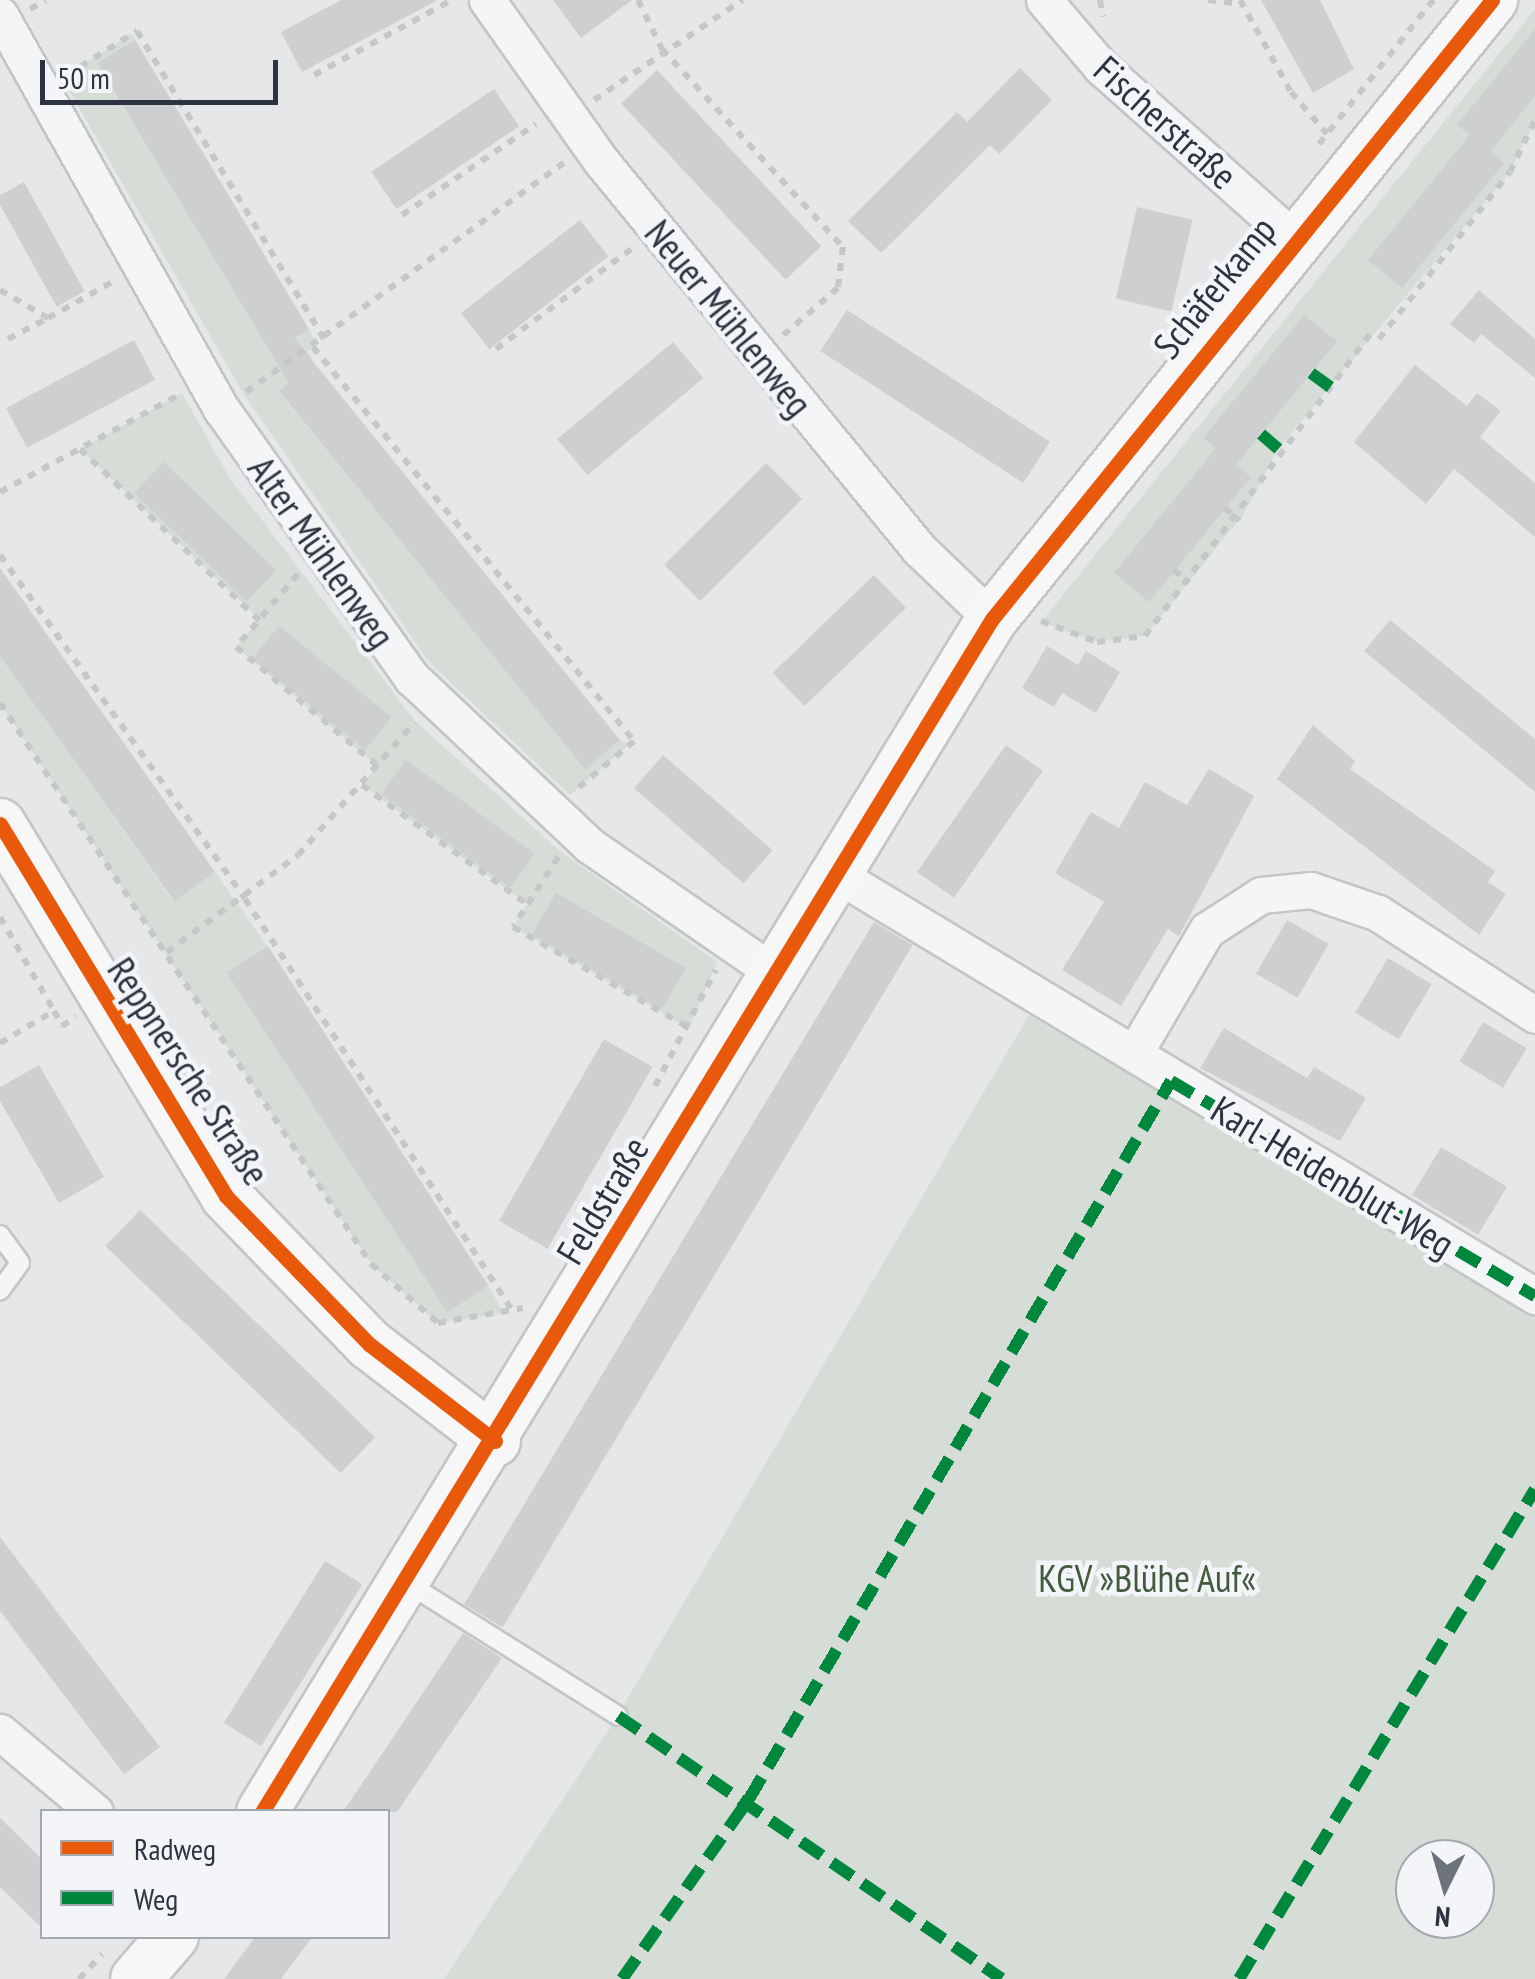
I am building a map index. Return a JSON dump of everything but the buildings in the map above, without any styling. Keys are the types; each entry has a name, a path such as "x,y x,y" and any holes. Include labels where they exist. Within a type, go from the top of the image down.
{"street":[{"name":"Neuer Mühlenweg","path":"487,0 601,161 919,550 992,619"},
{"name":"Fischerstraße","path":"1044,0 1101,67 1294,239"},
{"name":"Schäferkamp","path":"992,619 1294,239 1492,0"},
{"name":"Alter Mühlenweg","path":"0,16 222,410 412,678 588,845 776,974"},
{"name":"Feldstraße","path":"264,1809 495,1441 992,619"},
{"name":"Reppnersche Straße","path":"0,824 102,1001 238,1208 370,1344 495,1441"},
{"name":"Karl-Heidenblut-Weg","path":"836,874 1535,1296"},
{"path":"1134,1052 1207,930 1260,895 1311,890 1378,913 1535,1016"},
{"path":"0,1732 91,1809"},
{"path":"136,1979 170,1939"}],"lane":[{"path":"0,1235 20,1263 0,1291"},
{"path":"406,1582 618,1716"}],"path":[{"path":"314,75 452,0"},
{"path":"638,0 662,49 843,248 838,288 779,339"},
{"path":"579,88 590,103 662,49 742,0"},
{"path":"1208,0 1241,2 1291,92 1327,134"},
{"path":"1306,161 1433,0"},
{"path":"62,78 137,30 324,339"},
{"path":"402,215 541,120"},
{"path":"1379,339 1510,172 1535,120"},
{"path":"243,394 570,159"},
{"path":"496,349 636,245"},
{"path":"8,340 118,279"},
{"path":"0,290 48,318"},
{"path":"1041,622 1097,642 1145,636 1240,520 1278,449 1372,332"},
{"path":"313,346 634,740 570,795"},
{"path":"0,492 182,394"},
{"path":"80,449 259,620"},
{"path":"1225,508 1240,520"},
{"path":"0,556 245,899 512,1310"},
{"path":"1174,570 1188,582"},
{"path":"298,574 236,647 378,766"},
{"path":"0,702 371,1264 438,1323 512,1310 534,1291"},
{"path":"167,952 245,899 362,786 416,721"},
{"path":"362,786 528,904"},
{"path":"562,852 513,927 689,1028"},
{"path":"0,917 62,1026 102,1001"},
{"path":"650,1094 716,980"},
{"path":"0,1043 54,1011"}],"green space":[{"path":"1535,9 1535,120 1510,172 1278,449 1243,515 1145,636 1097,642 1041,622"},
{"path":"131,34 135,40 97,64 270,351 309,329 317,344 308,351 314,363 279,392 585,768 620,740 629,745 570,795 429,662 243,393 62,78"},
{"path":"182,393 229,477 415,721 561,852 717,962 689,1028 513,927 527,904 362,785 377,766 236,647 259,619 80,449"},
{"path":"0,656 173,901 215,872 267,946 228,973 448,1312 488,1286 504,1313 438,1323 371,1264 0,703"},
{"name":"KGV »Blühe Auf«","path":"1029,1015 1535,1316 1535,1979 444,1979 612,1725"}],"marked path":[{"path":"1311,373 1330,387"},
{"path":"1261,434 1278,449"},
{"path":"622,1979 749,1799 1171,1081 1535,1296"},
{"path":"1239,1979 1535,1489"},
{"path":"618,1716 1002,1979"}],"cycle path":[{"path":"264,1809 992,619 1492,0"},
{"path":"0,824 226,1196 369,1344 495,1441"}]}
